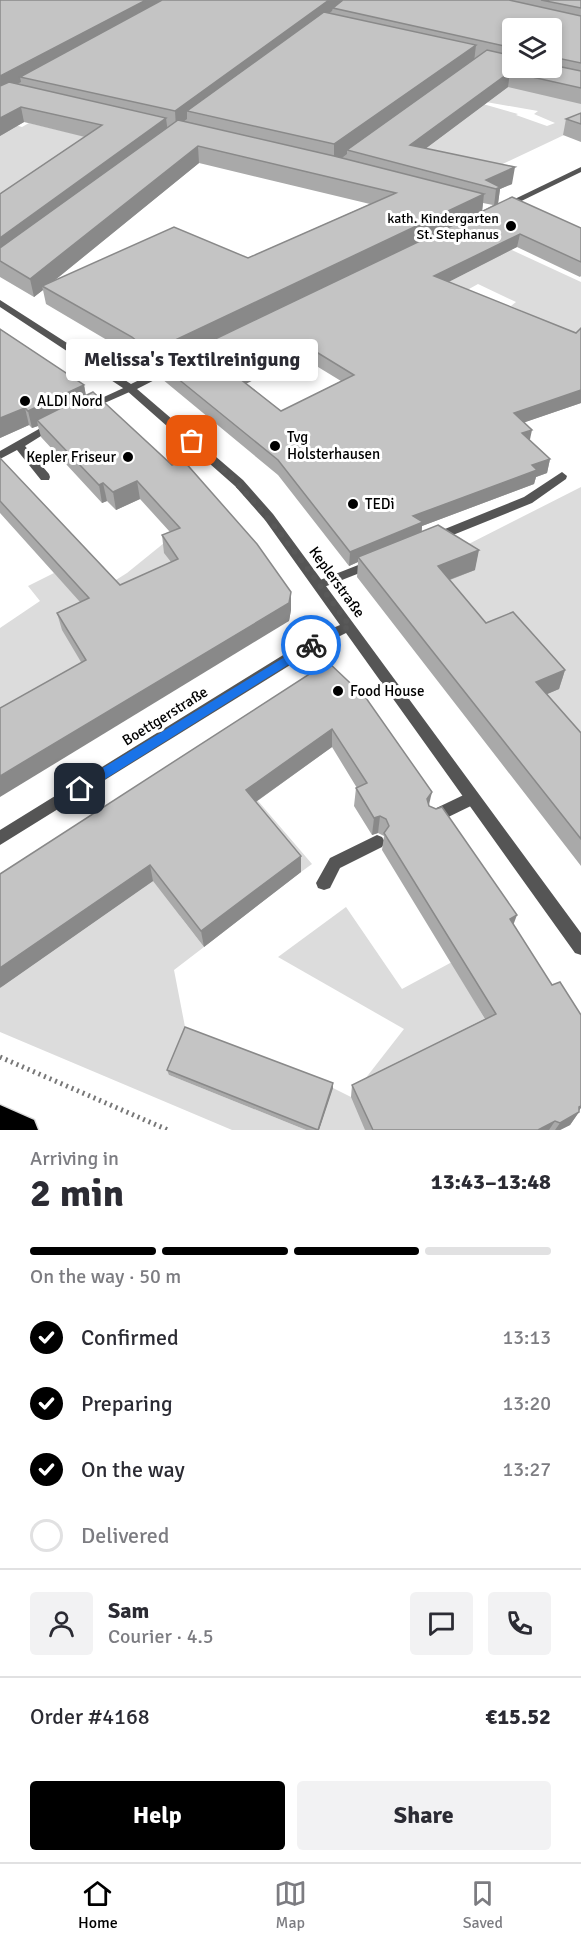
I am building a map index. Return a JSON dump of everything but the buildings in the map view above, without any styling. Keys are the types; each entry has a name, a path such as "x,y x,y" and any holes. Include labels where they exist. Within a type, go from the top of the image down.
{"highway":[{"path":"0,1119 24,1130"}],"street":[{"path":"495,210 581,169"},
{"name":"Keplerstraße","path":"0,303 130,388 239,483 269,517 350,626 581,947"},
{"path":"2,460 18,444 68,417 181,364"},
{"path":"18,444 45,477"},
{"path":"418,545 528,500 562,476"},
{"path":"319,585 387,558"},
{"name":"Boettgerstraße","path":"0,838 319,640 350,626"},
{"path":"433,817 472,798"},
{"path":"324,883 335,863 377,842"}],"path":[{"path":"0,1057 168,1130"}],"shaded area":[{"path":"506,84 581,102 581,127 477,176 400,161 483,104 518,114 516,115 547,126 555,123 534,114 538,111 486,102"},
{"path":"29,123 92,138 0,215 0,136 15,125 22,127"},
{"path":"488,239 581,282 581,337 511,306 516,302 478,284 451,299 425,294 499,256"},
{"path":"581,487 581,761 541,697 559,688 482,642 426,562 449,554"},
{"path":"169,539 194,587 0,728 0,628 40,601 28,586 54,573 81,602 127,573"},
{"path":"252,794 312,864 301,872 278,845 180,916 204,947 174,970 186,1032 169,1075 306,1130 232,1130 0,1032 0,988 143,888"},
{"path":"346,907 402,989 452,962 490,1028 365,1130 319,1130 333,1088 351,1097 404,1029 278,957"}],"way so far":[{"path":"192,441 239,483 269,517 350,626 311,645"}],"place":[{"name":"kath. Kindergarten St. Stephanus","path":"511,226"},
{"name":"ALDI Nord","path":"25,401"},
{"name":"Melissa's Textilreinigung","path":"192,441"},
{"name":"Tvg Holsterhausen","path":"275,446"},
{"name":"Kepler Friseur","path":"128,457"},
{"name":"TEDi","path":"353,504"},
{"name":"Food House","path":"338,691"}],"route":[{"path":"80,789 311,645"}]}
